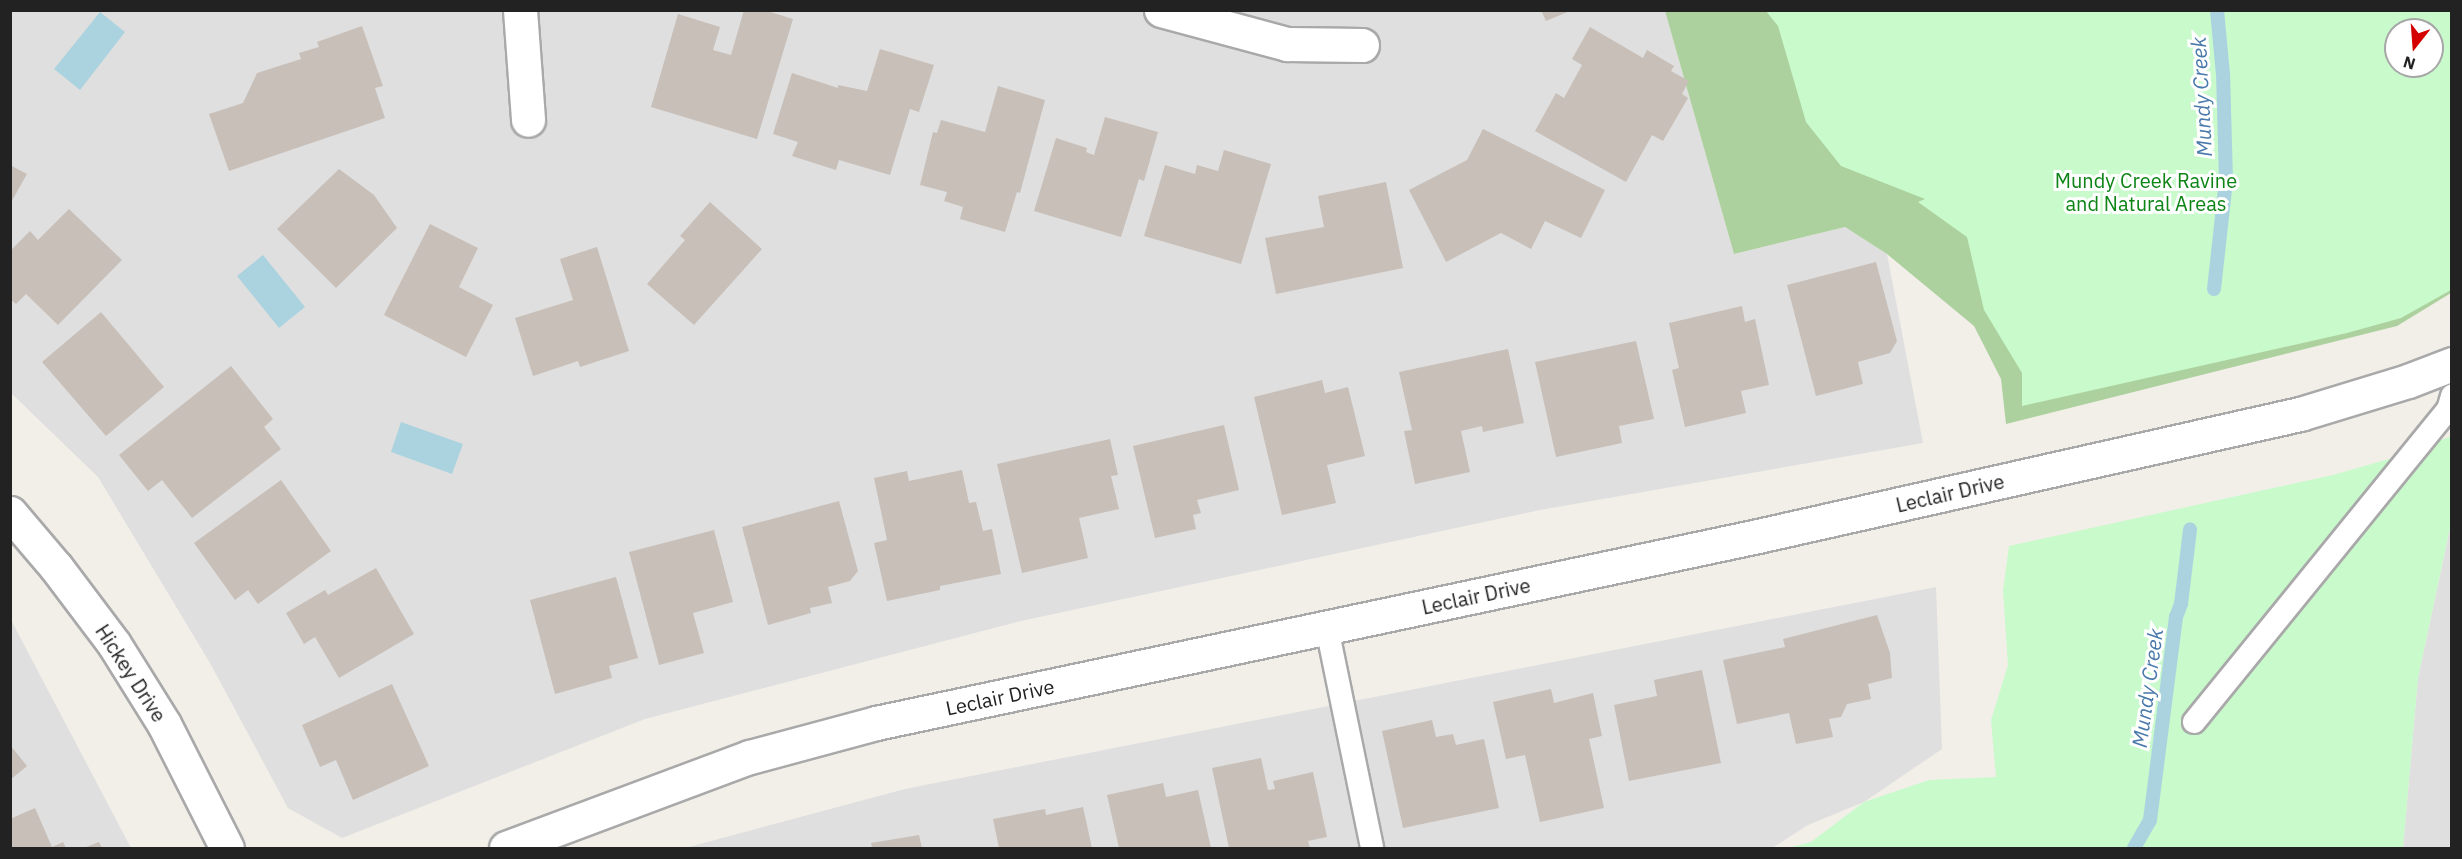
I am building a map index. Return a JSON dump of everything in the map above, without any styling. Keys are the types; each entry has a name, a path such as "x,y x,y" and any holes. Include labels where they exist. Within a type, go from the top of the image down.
{"street":[{"path":"520,10 528,120"},
{"path":"1161,10 1287,44 1362,45"},
{"name":"Leclair Drive","path":"506,849 750,757 876,723 1758,536 2300,414 2408,381 2451,364"},
{"name":"Hickey Drive","path":"10,513 56,567 114,644 185,761 227,849"}],"lane":[{"path":"2194,722 2448,410 2451,396"},
{"path":"1327,628 1372,849"}],"shaded area":[{"path":"10,11 1665,11 1734,254 1845,227 1887,254 1923,443 1540,510 1021,621 645,719 342,838 288,808 210,663 98,477 11,393"},
{"path":"2451,524 2451,848 2403,848 2418,678"},
{"path":"1936,587 1942,749 1864,802 1808,825 1772,848 685,848 905,789"},
{"path":"11,620 131,848 11,848"}],"green space":[{"name":"Mundy Creek Ravine and Natural Areas","path":"1665,11 2451,11 2451,293 2397,326 2006,424 2001,379 1974,326 1887,254 1845,227 1734,254"},
{"name":"Mundy Creek Ravine and Natural Areas","path":"1766,11 2451,11 2451,290 2401,318 2347,333 2022,406 2022,373 1984,310 1967,237 1918,202 1925,199 1841,166 1806,122 1778,26"},
{"path":"2451,436 2451,523 2418,678 2403,848 1788,848 1811,842 1864,802 1929,780 1996,777 1991,720 2008,665 2003,591 2009,546 2333,475 2410,453"}],"water":[{"path":"100,12 125,32 80,90 54,69"},
{"path":"263,255 305,307 279,328 237,276"},
{"path":"401,422 463,444 452,474 391,452"}],"building":[{"path":"744,10 764,10 793,19 757,139 651,107 678,14 720,27 713,50 731,55"},
{"path":"1541,10 1570,10 1570,11 1546,21"},
{"path":"362,26 383,86 375,88 385,118 229,171 209,114 243,103 257,73 301,59 299,53 319,47 317,42"},
{"path":"1590,27 1643,58 1647,50 1674,66 1671,71 1689,81 1682,94 1688,98 1663,141 1652,135 1626,182 1535,131 1556,93 1564,98 1582,65 1572,59"},
{"path":"880,49 934,65 919,112 910,109 890,175 839,160 836,170 792,156 798,142 773,134 792,73 838,88 838,85 867,91"},
{"path":"998,86 1045,100 1020,193 1017,192 1005,232 960,219 963,207 944,201 947,192 920,185 933,132 937,133 941,120 985,132"},
{"path":"1105,117 1158,132 1144,181 1139,179 1121,237 1034,211 1056,138 1087,148 1086,152 1094,155"},
{"path":"1483,129 1605,190 1581,238 1545,221 1531,249 1501,233 1446,262 1409,190 1467,160"},
{"path":"1224,150 1271,164 1241,264 1144,236 1165,165 1195,174 1197,165 1218,171"},
{"path":"10,165 27,174 10,204"},
{"path":"339,169 374,195 397,228 336,288 277,229"},
{"path":"1386,182 1403,268 1276,294 1265,238 1324,227 1318,196"},
{"path":"710,202 762,249 694,325 647,284 685,240 680,236"},
{"path":"69,209 122,260 58,325 26,294 16,304 10,299 10,251 30,231 38,240"},
{"path":"430,224 478,248 459,287 493,305 466,357 384,315"},
{"path":"597,247 629,351 580,367 578,361 533,376 515,318 573,300 560,259"},
{"path":"1876,262 1897,341 1890,353 1858,362 1863,384 1816,396 1787,285"},
{"path":"1742,306 1745,322 1755,319 1769,385 1741,391 1746,413 1685,427 1672,370 1679,368 1669,323"},
{"path":"101,312 164,387 106,436 42,362"},
{"path":"1636,341 1654,419 1619,426 1622,443 1556,457 1535,362"},
{"path":"1508,349 1524,423 1483,432 1482,426 1461,431 1470,472 1415,484 1404,431 1412,430 1399,372"},
{"path":"231,366 273,419 264,427 281,449 192,518 162,480 148,491 119,455"},
{"path":"1322,380 1325,393 1348,387 1365,456 1327,465 1336,503 1282,515 1254,397"},
{"path":"1224,425 1239,490 1197,500 1201,513 1193,515 1196,529 1155,538 1133,446"},
{"path":"1110,439 1118,475 1111,476 1119,509 1079,518 1088,558 1022,573 997,464"},
{"path":"962,470 969,503 976,502 983,531 992,529 1001,574 940,586 940,590 887,601 874,543 887,540 874,478 907,471 909,481"},
{"path":"281,480 331,551 258,604 248,590 235,600 194,543"},
{"path":"839,501 858,571 850,581 828,587 832,603 810,608 811,613 768,625 742,527"},
{"path":"714,530 733,602 693,613 704,653 659,665 629,552"},
{"path":"376,568 414,634 339,678 315,637 304,644 286,613 325,590 328,595"},
{"path":"616,577 638,658 609,666 612,678 555,694 530,600"},
{"path":"1877,615 1890,653 1892,678 1868,684 1871,699 1847,704 1841,717 1829,719 1833,737 1796,744 1789,713 1737,724 1723,660 1785,647 1783,639"},
{"path":"1702,670 1721,763 1629,781 1614,705 1657,696 1654,680"},
{"path":"392,684 429,766 353,800 336,760 320,767 302,725"},
{"path":"1551,689 1554,703 1593,693 1602,736 1589,739 1604,808 1540,822 1525,755 1506,759 1493,702"},
{"path":"1432,720 1436,737 1453,734 1456,745 1484,739 1499,808 1403,828 1382,731"},
{"path":"10,745 27,766 10,780"},
{"path":"1261,758 1268,790 1275,789 1273,781 1313,772 1327,837 1308,841 1310,848 1229,848 1212,768"},
{"path":"1163,783 1166,797 1198,790 1211,848 1119,848 1107,795"},
{"path":"1083,807 1092,848 999,848 993,819 1045,809 1046,815"},
{"path":"35,808 52,847 63,842 66,848 10,848 10,819"},
{"path":"919,835 922,848 872,848 871,843"},
{"path":"99,842 102,848 84,848"}],"waterway":[{"name":"Mundy Creek","path":"2214,289 2226,180 2223,74 2217,10"},
{"name":"Mundy Creek","path":"2134,848 2150,820 2176,617 2181,604 2190,530"}]}
